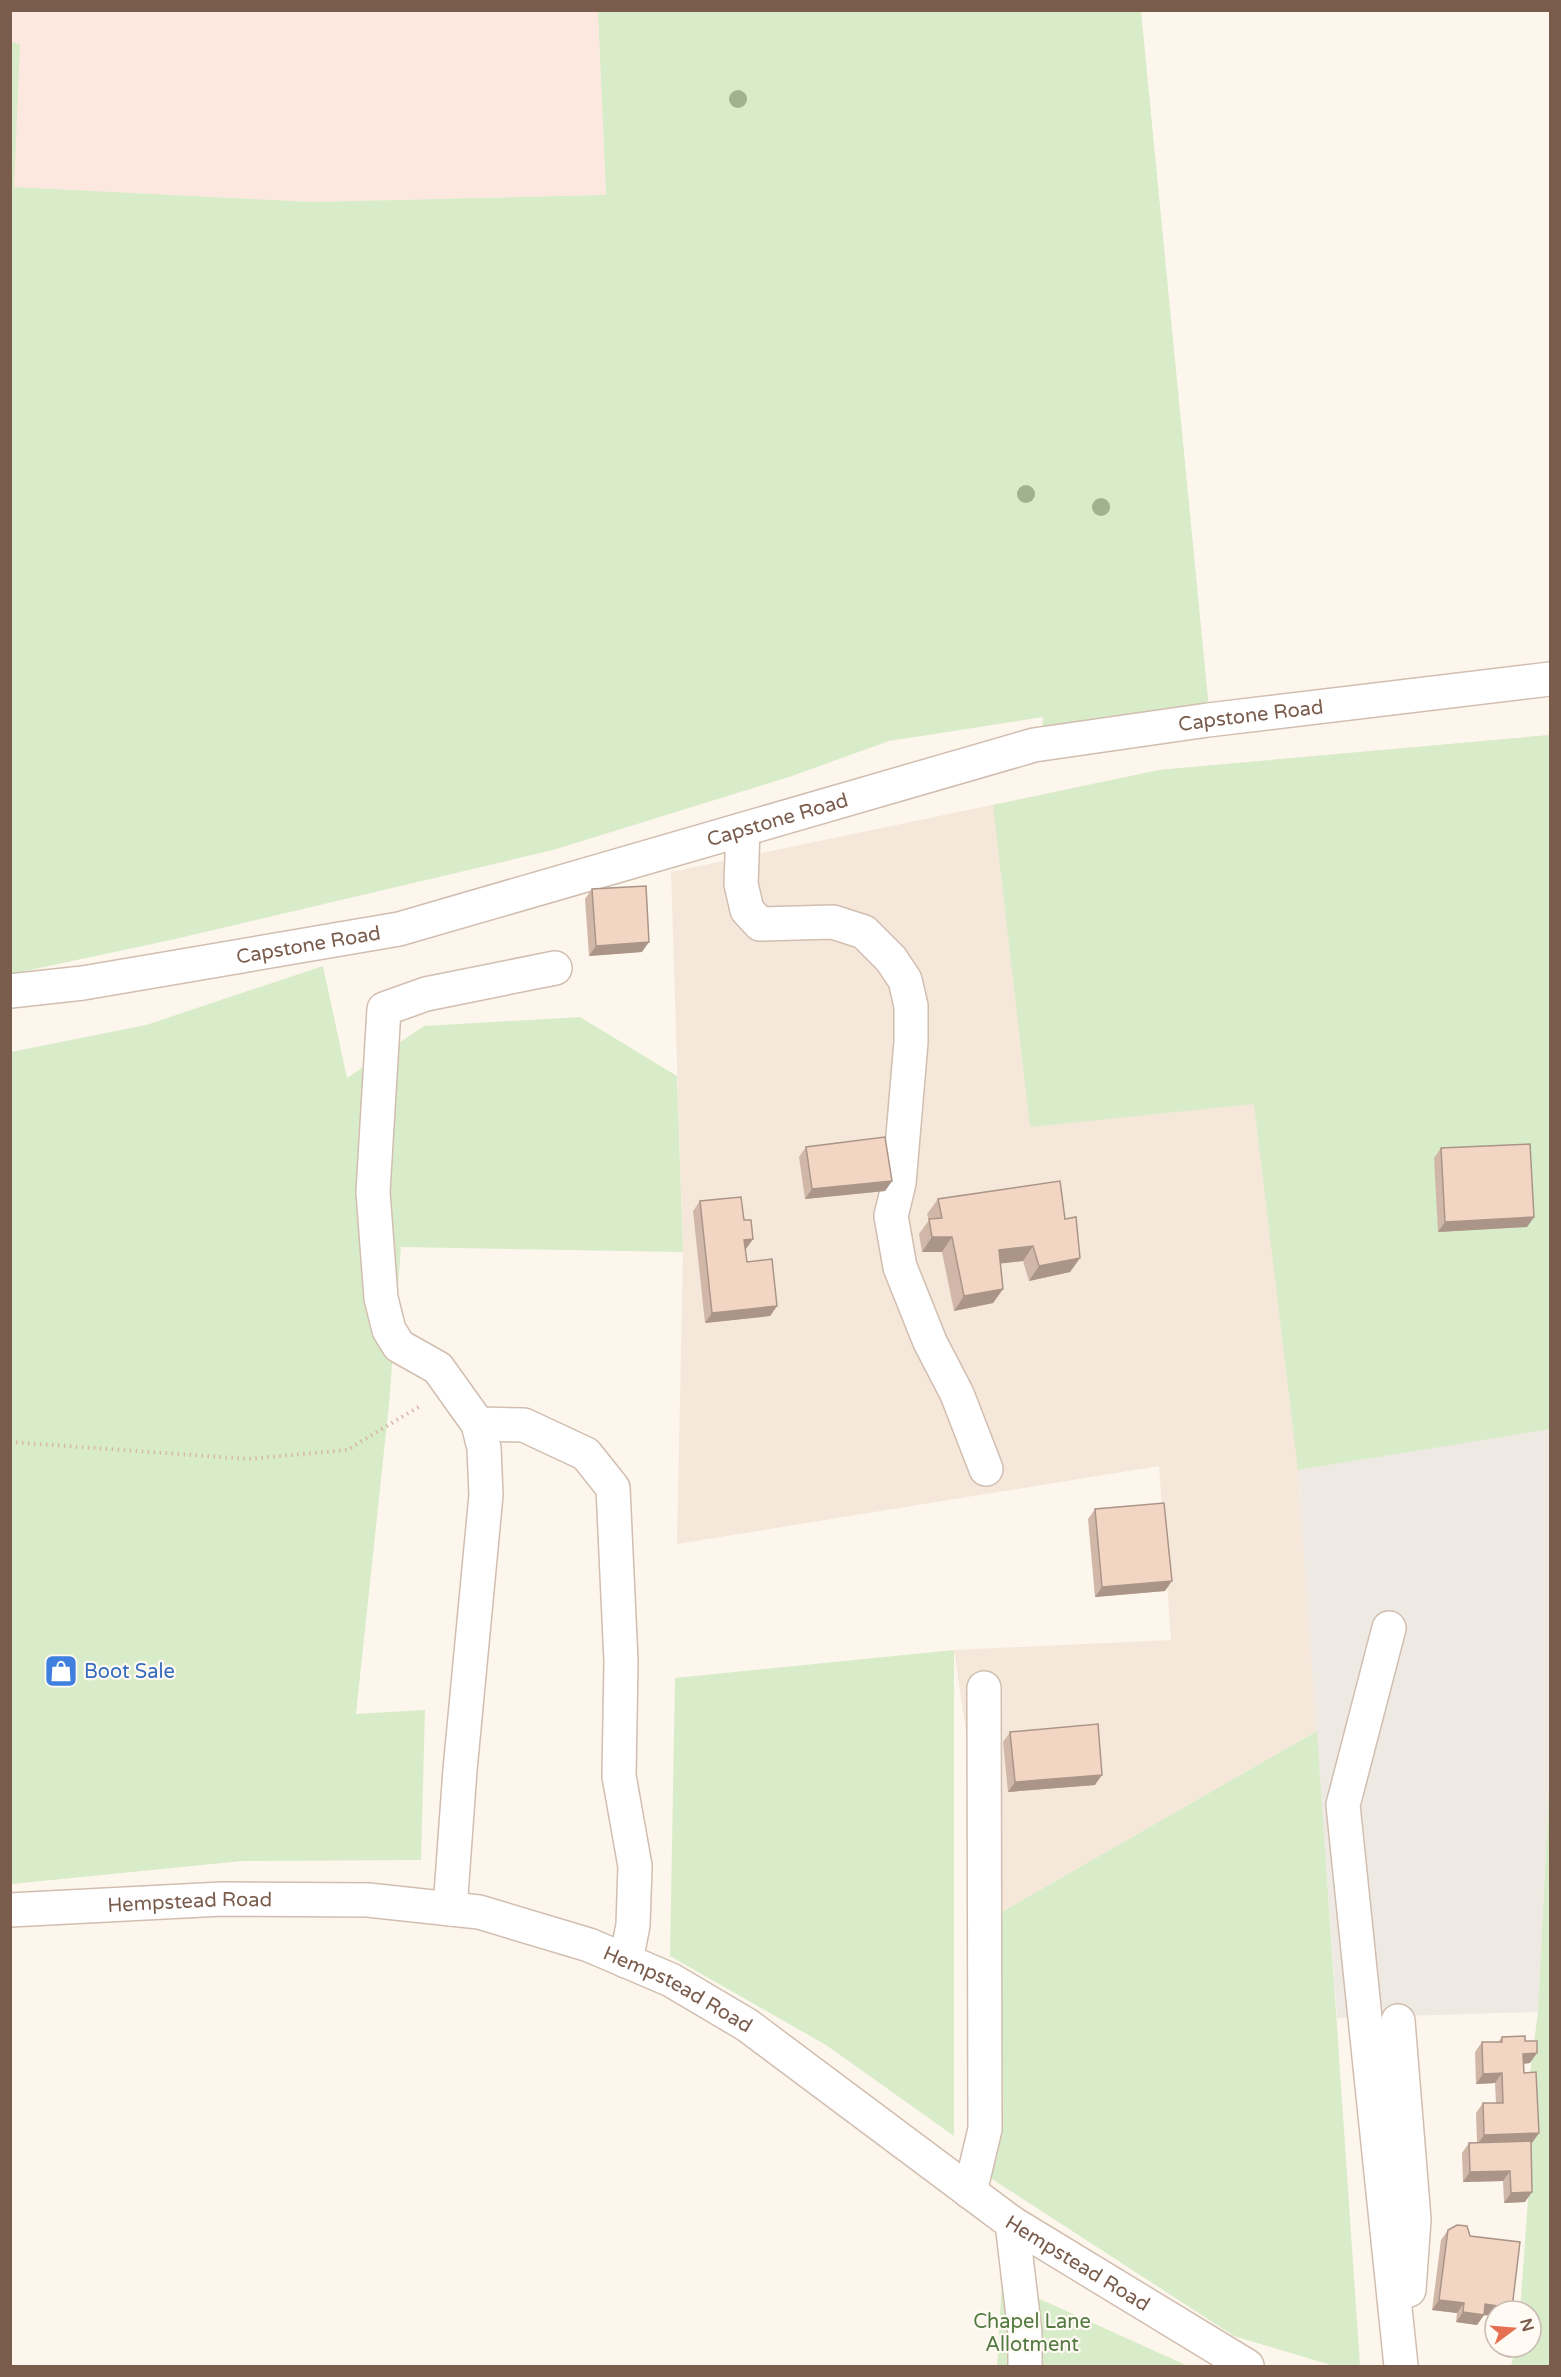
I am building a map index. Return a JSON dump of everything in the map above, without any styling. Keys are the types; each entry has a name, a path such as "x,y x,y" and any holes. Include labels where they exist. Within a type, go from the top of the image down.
{"street":[{"name":"Capstone Road","path":"10,991 83,983 399,929 1034,745 1208,720 1551,679"},
{"path":"743,830 741,884 747,910 760,924 833,922 864,932 891,959 904,980 911,1006 911,1042 900,1183 891,1216 900,1267 930,1342 957,1394 986,1469"},
{"path":"450,1909 460,1770 486,1495 484,1448 478,1424 438,1368 399,1346 389,1330 381,1298 374,1192 384,1009 426,994 555,968"},
{"path":"478,1424 524,1425 586,1454 613,1488 621,1661 619,1776 635,1866 633,1925 626,1961"},
{"path":"1389,1628 1343,1805 1402,2367"},
{"path":"970,2192 985,2128 984,1688"},
{"name":"Hempstead Road","path":"10,1910 222,1899 368,1900 490,1916 589,1945 671,1980 747,2025 1012,2223 1247,2367"},
{"path":"1398,2021 1414,2219 1402,2367"},
{"path":"1012,2223 1025,2333 1025,2367"}],"path":[{"path":"10,1442 248,1459 347,1450 452,1387"}],"shaded area":[{"path":"10,11 598,11 606,195 313,202 11,187"},
{"path":"1550,735 1550,1429 1298,1470 1317,1731 993,1917 954,1650 1171,1640 1159,1466 677,1544 683,1252 671,872 1159,770"},
{"path":"1550,1429 1550,1769 1538,2012 1337,2018 1298,1470"}],"green space":[{"path":"598,11 1141,11 1209,709 1042,730 1043,717 889,741 792,776 553,850 171,940 11,974 10,42 20,44 14,187 313,202 606,195"},
{"path":"1550,735 1550,1429 1298,1470 1254,1104 1030,1127 993,805 1159,770"},
{"path":"323,966 347,1078 424,1026 580,1017 677,1076 683,1252 401,1247 389,1404 356,1714 425,1710 421,1860 243,1861 11,1884 11,1052 146,1025"},
{"path":"954,1650 954,2136 826,2045 670,1956 675,1678"},
{"path":"1317,1731 1360,2366 1334,2366 1234,2336 992,2179 993,1917"},
{"path":"1550,1769 1550,2366 1511,2366 1512,2359 1543,2359 1543,2299 1521,2299 1532,2143 1529,2082 1538,2012"},
{"name":"Chapel Lane Allotment","path":"1002,2282 1188,2366 997,2366"}],"building":[{"path":"646,886 649,942 596,946 592,889"},
{"path":"885,1137 892,1181 812,1189 806,1147"},
{"path":"1530,1144 1534,1217 1445,1222 1441,1148"},
{"path":"1060,1181 1065,1219 1076,1217 1080,1258 1039,1266 1033,1246 999,1250 1003,1289 964,1296 952,1237 932,1237 929,1219 942,1218 938,1199"},
{"path":"741,1197 744,1220 751,1220 753,1239 744,1240 747,1262 772,1259 777,1306 712,1313 700,1201"},
{"path":"1164,1503 1172,1581 1102,1587 1095,1509"},
{"path":"1098,1724 1102,1775 1015,1782 1010,1732"},
{"path":"1525,2036 1525,2041 1537,2041 1537,2053 1523,2054 1524,2073 1536,2072 1539,2133 1484,2135 1483,2103 1503,2103 1502,2073 1483,2074 1482,2042 1502,2042 1502,2037"},
{"path":"1531,2141 1532,2192 1511,2193 1510,2171 1470,2172 1469,2143"},
{"path":"1457,2225 1467,2226 1470,2236 1520,2242 1513,2299 1483,2299 1483,2315 1463,2312 1464,2303 1439,2300 1448,2230"}],"place":[{"name":"Boot Sale","path":"61,1671"}]}
